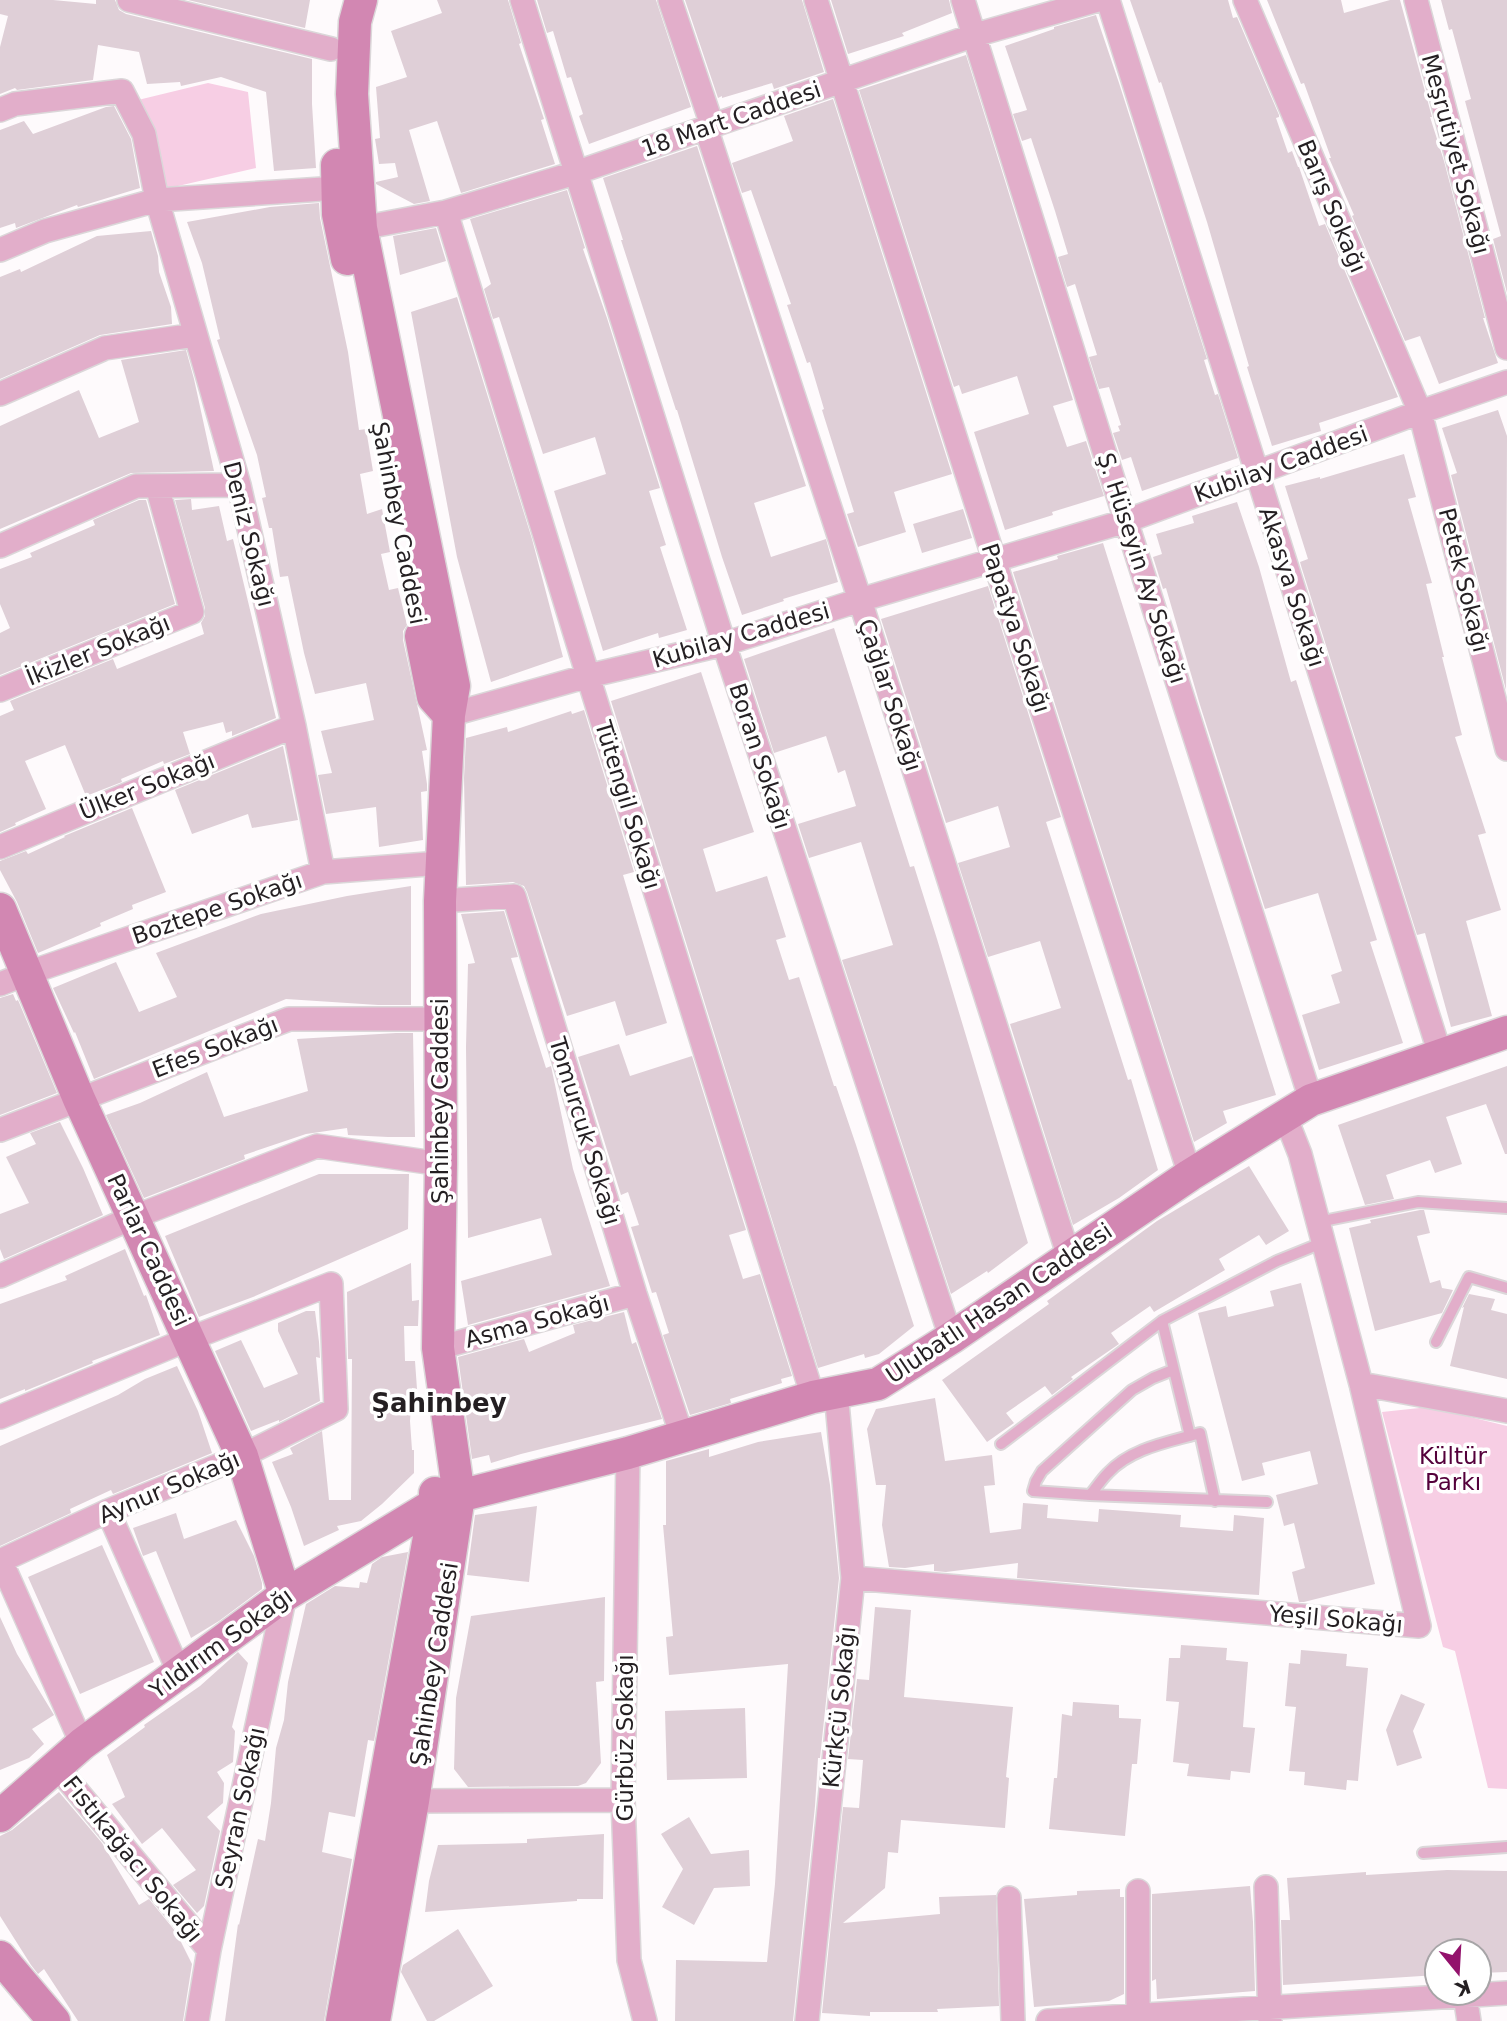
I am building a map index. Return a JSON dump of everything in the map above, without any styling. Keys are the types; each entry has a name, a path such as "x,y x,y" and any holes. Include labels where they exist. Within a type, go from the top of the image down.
{"main road":[{"name":"Şahinbey Caddesi","path":"344,0 331,49 338,214 433,697 449,715 440,901 439,1348 447,1500 413,1801 374,2021"},
{"path":"360,0 355,22 352,94 361,228 454,686 449,715"},
{"name":"Şahinbey Caddesi","path":"338,188 361,228"},
{"name":"Parlar Caddesi","path":"0,909 14,979 79,1099 243,1457 285,1595"},
{"name":"Ulubatlı Hasan Caddesi","path":"447,1500 628,1453 825,1395 877,1384 951,1338 1190,1175 1298,1108 1440,1054 1507,1032"},
{"path":"342,2021 447,1500"},
{"name":"Yıldırım Sokağı","path":"3,1807 57,1767 82,1744 285,1595 447,1500"},
{"path":"0,1957 54,2021"}],"street":[{"path":"129,0 331,49"},
{"name":"Boran Sokağı","path":"522,0 724,644 951,1338"},
{"name":"Çağlar Sokağı","path":"670,0 710,119 708,131 1069,1257"},
{"name":"Papatya Sokağı","path":"816,0 1190,1175"},
{"name":"Ş. Hüseyin Ay Sokağı","path":"963,0 1126,521 1298,1108"},
{"name":"18 Mart Caddesi","path":"361,228 446,212 575,173 708,131 975,35 1098,0"},
{"name":"Akasya Sokağı","path":"1108,0 1440,1054"},
{"name":"Barış Sokağı","path":"1245,0 1420,412"},
{"name":"Meşrutiyet Sokağı","path":"1416,0 1507,348"},
{"name":"Deniz Sokağı","path":"0,110 15,104 122,90 144,134 157,200 239,485 323,872"},
{"path":"0,250 45,231 157,200 338,188"},
{"name":"Tütengil Sokağı","path":"446,212 588,676 825,1395"},
{"path":"0,394 105,348 194,335"},
{"name":"Kubilay Caddesi","path":"449,715 588,676 724,644 860,600 1126,521 1507,382"},
{"name":"Petek Sokağı","path":"1420,412 1507,749"},
{"path":"0,545 136,486 239,485"},
{"name":"İkizler Sokağı","path":"0,690 192,612 157,486"},
{"name":"Ülker Sokağı","path":"0,847 293,726"},
{"name":"Boztepe Sokağı","path":"14,979 323,872 441,863"},
{"name":"Tomurcuk Sokağı","path":"440,901 514,896 635,1294 682,1436"},
{"name":"Efes Sokağı","path":"0,1130 289,1019 440,1019"},
{"name":"Yeşil Sokağı","path":"853,1578 1419,1626 1361,1384 1300,1154 1298,1108"},
{"path":"0,1276 134,1217 317,1146 441,1164"},
{"name":"Aynur Sokağı","path":"1,1561 108,1511 243,1457 336,1409 331,1284 189,1339"},
{"name":"Asma Sokağı","path":"439,1348 635,1294"},
{"path":"0,1417 189,1339"},
{"path":"1361,1384 1507,1411"},
{"name":"Kürkçü Sokağı","path":"807,2021 853,1578 825,1395"},
{"name":"Gürbüz Sokağı","path":"628,1453 623,1800 629,1960 645,2021"},
{"path":"108,1511 180,1672"},
{"path":"1,1561 82,1744"},
{"name":"Seyran Sokağı","path":"197,2021 209,1951 285,1595"},
{"name":"Fıstıkağacı Sokağı","path":"57,1767 209,1951"},
{"path":"413,1801 623,1800"},
{"path":"1266,1886 1269,2014"},
{"path":"1138,1891 1138,2018"},
{"path":"1009,1898 1013,2021"},
{"path":"1048,2021 1269,2014 1423,2000"}],"lane":[{"path":"1001,1444 1162,1321 1277,1261 1321,1232 1418,1202 1507,1208"},
{"path":"1436,1342 1469,1277 1507,1288"},
{"path":"1162,1321 1190,1436"},
{"path":"1173,1370 1132,1390 1042,1471 1033,1491 1267,1502"},
{"path":"1090,1495 1108,1472 1127,1458 1153,1446 1200,1433 1215,1500"},
{"path":"1423,1853 1507,1847"}],"green space":[{"path":"208,83 248,92 256,168 165,189 138,100"},
{"name":"Kültür Parkı","path":"1429,1407 1507,1426 1507,1789 1488,1788 1455,1651 1443,1647 1382,1412"}],"building":[{"path":"0,0 53,0 96,4 96,0 115,0 119,10 126,14 312,59 316,168 274,171 266,92 221,77 181,86 180,82 147,84 139,52 98,45 93,80 17,90 15,88 0,94 0,47 8,16 0,14"},
{"path":"188,0 310,0 305,28"},
{"path":"437,0 508,0 555,164 461,193 437,121 409,130 430,201 414,204 376,184 398,177 395,163 379,164 375,139 380,138 376,87 407,77 391,31 442,13"},
{"path":"537,0 656,0 691,107 589,144 579,116 583,114 571,77 567,78 553,31 547,33"},
{"path":"685,0 802,0 824,72 774,89 772,83 718,98"},
{"path":"831,0 949,0 952,13 902,33 904,36 848,54"},
{"path":"1130,0 1228,0 1233,18 1237,17 1279,115 1276,118 1288,153 1292,151 1299,167 1319,226 1325,224 1398,397 1319,423 1321,431 1272,446 1207,222 1161,82 1159,83"},
{"path":"1267,0 1341,0 1344,13 1390,0 1400,0 1483,318 1498,363 1439,384 1420,336 1405,341 1329,158 1304,83 1301,84"},
{"path":"1441,0 1507,0 1507,293 1493,239 1501,236 1465,101 1471,99 1452,29 1449,30"},
{"path":"1096,15 1207,359 1204,360 1215,395 1218,394 1238,458 1142,491 1131,457 1122,460 1113,433 1120,431 1118,426 1121,425 1109,387 1099,389 1089,357 1097,355 1075,284 1067,287 1058,257 1068,254 1031,138 1022,141 1013,114 1027,110 1005,46 1054,27"},
{"path":"966,55 1073,400 1053,406 1067,447 1086,441 1104,496 1005,530 974,432 1029,414 1017,376 962,394 959,385 954,387 859,90"},
{"path":"833,99 952,474 894,492 906,532 858,547 847,514 854,512 810,362 807,363 787,305 791,304 751,190 742,193 732,163 793,141 784,116"},
{"path":"114,106 131,139 140,188 78,207 77,205 16,228 15,223 0,228 0,130 24,121 33,134"},
{"path":"697,146 806,486 754,503 771,557 826,539 838,582 742,615 603,178"},
{"path":"567,190 585,248 583,249 660,488 649,491 666,545 660,547 687,630 659,638 658,633 603,651 554,491 606,474 595,437 543,454 499,317 493,319 484,289 491,284 470,219"},
{"path":"319,203 348,352 359,430 366,429 373,471 360,474 367,514 382,509 390,552 381,554 389,590 398,588 407,625 403,631 403,640 427,750 422,751 427,784 427,791 421,792 423,840 379,847 376,807 326,814 318,775 332,773 321,731 374,720 366,683 315,694 288,576 280,577 272,528 269,528 262,498 266,497 257,455 217,340 220,339 202,263 187,222 270,207"},
{"path":"436,228 446,261 400,275 393,236"},
{"path":"151,231 159,272 171,307 172,324 100,335 0,379 0,277 20,269 21,272 97,236"},
{"path":"457,297 532,539 563,657 491,682 457,557 411,312"},
{"path":"186,350 214,471 131,473 0,529 0,426 79,390 99,438 139,422 121,360"},
{"path":"1498,410 1507,436 1506,690 1451,475 1457,473 1442,428"},
{"path":"1404,454 1416,497 1408,499 1432,583 1426,584 1462,735 1455,737 1486,833 1478,835 1501,910 1466,921 1492,1016 1451,1027 1425,933 1417,935 1302,569 1300,562 1308,559 1285,486 1320,479"},
{"path":"191,499 192,510 219,506 227,541 233,539 276,718 232,736 232,731 226,733 223,722 183,732 190,754 164,764 163,761 121,779 122,782 86,796 65,745 25,761 46,809 0,832 0,716 14,710 10,701 113,659 117,669 204,634 201,623 205,608 175,500"},
{"path":"139,500 146,500 175,604 0,675 0,633 10,628 0,604 0,569 32,557 30,553 95,525 93,520"},
{"path":"1237,502 1259,567 1291,682 1296,680 1377,940 1370,942 1403,1043 1319,1070 1302,1015 1340,1003 1331,975 1342,971 1318,893 1265,909 1166,588 1163,589 1153,557 1162,554 1156,534 1194,523 1192,516"},
{"path":"963,509 972,538 922,553 913,524"},
{"path":"1103,543 1276,1095 1223,1111 1227,1123 1194,1142 1013,572"},
{"path":"988,586 1061,817 1046,822 1128,1080 1131,1079 1158,1170 1119,1198 1073,1225 1010,1024 1061,1008 1040,941 988,957 958,863 1010,847 998,806 946,823 881,619"},
{"path":"834,628 910,867 914,866 1028,1243 988,1273 987,1271 951,1294 842,960 893,945 861,842 809,858 798,824 856,806 845,770 838,773 826,736 774,753 744,659"},
{"path":"701,672 754,832 703,849 716,892 767,876 786,937 776,940 789,980 799,977 914,1326 879,1354 865,1358 864,1354 818,1368 611,701"},
{"path":"584,710 634,872 623,875 667,1023 626,1036 615,1001 567,1016 524,886 513,882 466,885 466,738 507,727 508,732 571,711 572,714"},
{"path":"283,746 298,820 252,828 248,814 192,834 175,790"},
{"path":"132,808 166,892 132,905 133,909 100,923 101,926 38,953 17,902 0,870 0,861 26,851 28,854"},
{"path":"411,886 411,1005 286,999 94,1079 53,988 116,962 139,1012 177,997 156,953 261,914"},
{"path":"504,911 518,957 511,958 546,1068 551,1066 573,1169 610,1286 468,1325 461,1281 552,1255 541,1218 468,1238 468,964 475,963 461,914"},
{"path":"13,994 16,1001 18,1000 57,1093 0,1115 0,998"},
{"path":"413,1033 415,1137 348,1135 347,1128 306,1134 244,1155 245,1159 144,1198 106,1115 140,1103 207,1072 224,1117 308,1091 297,1039"},
{"path":"619,1044 630,1076 692,1056 746,1230 729,1235 743,1279 760,1274 792,1376 781,1379 782,1383 730,1399 731,1403 690,1415 663,1335 669,1333 656,1292 652,1293 631,1227 639,1225 628,1192 621,1195 578,1057"},
{"path":"1507,1066 1507,1154 1486,1104 1446,1117 1462,1164 1435,1173 1430,1160 1386,1175 1394,1199 1365,1205 1338,1125"},
{"path":"60,1122 103,1215 4,1259 0,1249 0,1214 29,1203 6,1157 36,1144 30,1133"},
{"path":"1249,1166 1289,1231 1266,1245 1259,1235 1219,1259 1225,1270 1154,1312 1150,1306 1111,1333 1119,1344 1071,1377 1073,1379 1052,1395 1045,1386 1006,1413 1014,1423 987,1442 942,1380 1049,1304 1047,1301 1157,1221"},
{"path":"319,1174 409,1174 408,1229 253,1297 199,1317 165,1236"},
{"path":"1424,1210 1430,1233 1417,1236 1430,1283 1440,1280 1442,1288 1453,1290 1442,1313 1375,1331 1349,1228 1371,1223 1370,1220"},
{"path":"125,1249 144,1296 146,1295 160,1335 0,1399 0,1304 67,1280 65,1276"},
{"path":"411,1263 412,1301 419,1300 418,1326 404,1326 405,1361 415,1361 417,1389 412,1388 410,1421 414,1473 361,1521 337,1526 339,1530 304,1546 272,1462 293,1454 290,1448 322,1431 329,1500 351,1500 352,1359 348,1359 347,1292"},
{"path":"1301,1283 1375,1584 1304,1602 1299,1602 1292,1572 1305,1568 1294,1523 1284,1526 1276,1495 1318,1484 1310,1451 1262,1463 1265,1475 1242,1481 1198,1313 1226,1306 1228,1317 1274,1306 1270,1291"},
{"path":"1469,1294 1495,1299 1491,1310 1507,1314 1507,1379 1450,1366 1464,1307 1462,1308"},
{"path":"306,1311 315,1311 320,1358 316,1357 320,1401 279,1422 251,1431 215,1351 241,1340 264,1388 298,1374 278,1331 278,1323"},
{"path":"624,1312 632,1344 636,1342 662,1419 491,1463 489,1455 472,1459 458,1357 524,1339 529,1352 575,1333 573,1325"},
{"path":"177,1366 198,1411 212,1453 113,1494 111,1490 70,1509 71,1513 0,1546 0,1446 118,1395 145,1379"},
{"path":"935,1398 945,1461 992,1455 995,1485 984,1486 990,1533 1021,1529 1023,1503 1048,1505 1047,1518 1098,1522 1099,1509 1181,1515 1180,1527 1233,1531 1234,1515 1264,1518 1259,1595 1017,1578 1018,1563 946,1572 934,1571 934,1564 889,1567 882,1525 886,1485 876,1485 867,1429 876,1409"},
{"path":"821,1432 830,1485 839,1578 818,1758 793,2021 675,2021 676,1960 767,1962 775,1884 788,1664 669,1675 666,1637 673,1636 663,1525 666,1525 666,1461 709,1449 709,1457 758,1442"},
{"path":"537,1506 529,1582 467,1575 475,1515"},
{"path":"176,1513 184,1539 236,1520 254,1556 262,1583 262,1589 191,1638 156,1551 143,1556 133,1528"},
{"path":"102,1545 154,1662 80,1694 28,1577"},
{"path":"408,1552 374,1741 368,1740 355,1817 329,1812 322,1852 352,1859 324,2021 225,2021 238,1924 258,1839 265,1841 276,1748 284,1720 288,1682 306,1604 335,1586 359,1588 360,1582 367,1583 372,1564 382,1557"},
{"path":"605,1597 604,1681 596,1682 601,1763 586,1783 578,1786 468,1787 454,1769 456,1698 471,1616"},
{"path":"875,1607 911,1610 904,1697 1013,1707 1006,1777 1009,1778 1005,1828 901,1820 898,1853 888,1852 885,1888 843,1923 940,1914 939,1897 996,1895 999,2006 937,2009 938,2012 870,2012 870,2016 822,2013 843,1807 859,1808 863,1760 848,1759 857,1679 869,1680"},
{"path":"0,1617 17,1654 54,1715 32,1729 44,1744 29,1758 0,1770"},
{"path":"1181,1645 1227,1648 1226,1660 1248,1662 1243,1727 1255,1728 1250,1773 1231,1771 1230,1780 1187,1776 1189,1764 1173,1762 1179,1702 1166,1701 1169,1658 1180,1658"},
{"path":"1301,1650 1347,1654 1346,1666 1368,1668 1358,1781 1347,1780 1346,1790 1304,1785 1305,1772 1289,1771 1296,1707 1285,1706 1289,1663 1300,1664"},
{"path":"238,1652 248,1663 232,1727 235,1731 233,1762 217,1772 224,1783 223,1803 207,1817 220,1831 204,1906 197,1913 173,1885 196,1870 162,1828 142,1844 112,1804 125,1797 107,1755 200,1686"},
{"path":"1401,1694 1425,1704 1413,1731 1422,1758 1397,1766 1386,1730"},
{"path":"1073,1702 1119,1705 1119,1718 1141,1719 1137,1764 1132,1764 1125,1836 1049,1829 1054,1778 1057,1778 1062,1714 1072,1716"},
{"path":"745,1708 747,1778 667,1780 665,1711"},
{"path":"59,1792 102,1843 139,1905 149,1899 176,1932 192,1964 183,2021 78,2021 44,1969 38,1974 31,1965 0,1916 0,1836 12,1830"},
{"path":"689,1817 711,1854 749,1850 750,1886 714,1888 694,1925 662,1907 683,1869 661,1834"},
{"path":"604,1834 603,1899 425,1912 438,1845 527,1843 527,1839"},
{"path":"1447,1870 1507,1871 1507,1972 1493,1972 1493,1937 1423,1937 1423,1976 1283,1985 1281,1920 1290,1920 1287,1878 1366,1872 1366,1875"},
{"path":"1250,1886 1255,1991 1157,1999 1156,1979 1152,1981 1152,1894"},
{"path":"1120,1889 1120,1897 1124,1897 1124,1994 1109,2001 1034,2007 1024,1899 1077,1895 1077,1891"},
{"path":"458,1929 493,1986 434,2021 427,2021 401,1972 403,1965"}],"district":[{"name":"Şahinbey","path":"439,1403"}]}
